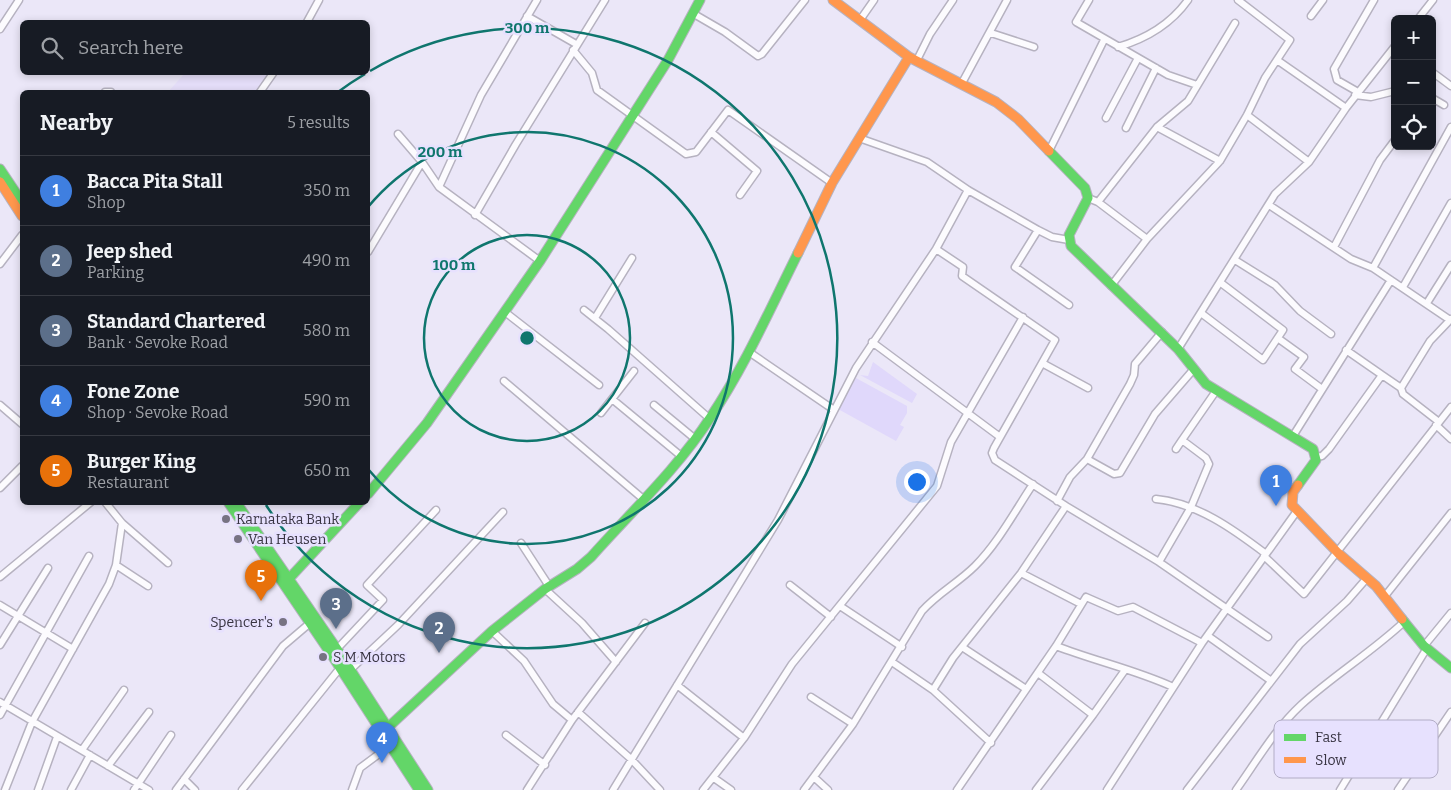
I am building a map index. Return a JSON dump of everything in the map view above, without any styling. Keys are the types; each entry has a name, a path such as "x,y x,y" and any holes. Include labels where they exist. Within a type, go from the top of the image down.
{"street":[{"path":"0,29 19,0"},
{"path":"308,20 319,0"},
{"path":"439,188 481,96 537,0"},
{"path":"475,215 605,0"},
{"path":"370,492 428,423 540,261 633,117 694,14 700,0"},
{"path":"694,14 725,32 758,56 762,54 805,0"},
{"path":"833,0 913,58 996,102 1038,137 1049,151 1086,188 1088,198 1069,240 1071,246 1162,332 1178,348 1193,370 1216,391 1314,449 1316,457"},
{"path":"860,20 874,0"},
{"path":"385,729 492,631 547,588 577,569 591,557 681,456 710,419 749,352 832,182 859,138 953,0"},
{"path":"962,83 991,33 1007,0"},
{"path":"1089,0 1076,22 1104,40 1156,68 1197,85"},
{"path":"1118,47 1135,42 1164,25 1188,0"},
{"path":"1112,286 1147,239 1220,161 1247,115 1265,78 1290,40 1238,0"},
{"path":"1374,0 1334,69 1337,80 1357,93 1371,97 1391,92"},
{"path":"1421,15 1433,0"},
{"path":"1311,16 1320,1"},
{"path":"527,16 575,47 592,73 596,89 633,117 688,154 696,152 728,110 832,182"},
{"path":"1098,202 1157,127 1184,106 1235,23"},
{"path":"991,33 1034,47"},
{"path":"1049,151 1104,40"},
{"path":"1178,348 1269,205 1282,187 1309,162 1357,93 1391,51"},
{"path":"1106,118 1138,58"},
{"path":"1277,60 1346,108"},
{"path":"1126,128 1156,68"},
{"path":"261,90 272,75"},
{"path":"1436,75 1451,86"},
{"path":"1436,100 1444,105"},
{"path":"1247,115 1309,162"},
{"path":"1157,127 1220,161"},
{"path":"1373,268 1451,127"},
{"path":"711,132 757,171 740,195"},
{"path":"398,134 422,162 439,188 540,261"},
{"path":"859,138 927,162 968,190 1038,230 1052,237 1069,240"},
{"path":"1334,247 1380,160 1391,145"},
{"path":"370,249 422,162"},
{"path":"0,168 20,199"},
{"path":"0,182 20,213"},
{"path":"613,790 778,520 834,410 872,342 891,318 936,248 968,190"},
{"path":"1088,198 1098,202 1147,239"},
{"path":"1403,287 1451,203"},
{"path":"1269,205 1351,259 1373,268 1403,287 1427,303 1450,322 1430,341 1401,388"},
{"path":"1038,230 1015,267 1069,306"},
{"path":"0,264 20,238"},
{"path":"936,248 963,267 962,276 1055,340 993,450 993,458 1057,501 1159,562 1268,637"},
{"path":"595,318 632,258"},
{"path":"1235,260 1275,285 1300,311 1330,334"},
{"path":"1427,303 1451,264"},
{"path":"1292,436 1391,280"},
{"path":"1201,313 1263,360 1279,339 1283,330 1220,283"},
{"path":"584,310 710,419"},
{"path":"505,312 599,385"},
{"path":"704,790 744,738 786,672 937,486 946,455 966,414 1023,317"},
{"path":"1057,501 1070,477 1087,459 1134,375 1135,364 1162,332"},
{"path":"1279,339 1304,357 1295,369 1322,389"},
{"path":"872,342 935,387 966,414 1000,437"},
{"path":"1346,350 1401,388 1403,394 1451,439"},
{"path":"749,352 834,410"},
{"path":"1042,363 1088,388"},
{"path":"601,413 634,370"},
{"path":"1087,459 1114,474 1120,473 1155,414 1193,370"},
{"path":"1382,375 1329,449 1322,456 1316,457 1291,495 1291,502 1297,511 1338,553 1386,596 1426,647 1451,668"},
{"path":"504,381 642,498"},
{"path":"1176,449 1216,391"},
{"path":"612,398 681,456"},
{"path":"0,405 20,422"},
{"path":"654,405 694,438"},
{"path":"1156,499 1191,507 1228,527 1265,555 1304,594 1451,407"},
{"path":"1159,562 1191,507 1209,464 1206,458 1182,440"},
{"path":"0,488 20,468"},
{"path":"804,790 853,724 902,647 910,628 929,603 969,572 982,558 1033,484"},
{"path":"0,577 87,505"},
{"path":"107,505 122,523 168,563"},
{"path":"230,505 337,649 345,669"},
{"path":"238,505 276,568"},
{"path":"286,582 357,505"},
{"path":"933,690 962,647 1022,573 1066,506"},
{"path":"337,649 383,600 367,585 436,510"},
{"path":"1107,790 1202,643 1297,511"},
{"path":"242,790 345,669 404,618 503,512"},
{"path":"1386,596 1451,513"},
{"path":"4,790 32,722 97,608 116,565 122,523"},
{"path":"521,543 547,588 582,623 616,662"},
{"path":"0,715 2,704 47,634 89,556"},
{"path":"116,565 148,586"},
{"path":"0,645 48,568"},
{"path":"1022,573 1081,604"},
{"path":"1187,790 1270,680 1310,632 1338,610 1367,578"},
{"path":"286,582 310,623 345,669 428,790"},
{"path":"790,585 831,617"},
{"path":"957,790 1038,673 1086,597 1118,611 1133,607 1202,643"},
{"path":"0,605 73,649"},
{"path":"840,606 902,647"},
{"path":"1382,720 1426,647 1451,614"},
{"path":"1288,720 1300,706 1378,646 1405,621"},
{"path":"176,790 283,646 310,623"},
{"path":"527,790 545,765 572,720 645,623"},
{"path":"492,631 524,662 553,704 572,720"},
{"path":"1208,636 1270,680"},
{"path":"1056,646 1151,677 1174,687"},
{"path":"962,647 1026,689"},
{"path":"892,662 933,690 991,743"},
{"path":"1036,790 1125,670"},
{"path":"1038,673 1093,715"},
{"path":"676,685 744,738"},
{"path":"82,750 124,690"},
{"path":"811,697 853,724"},
{"path":"2,704 149,790"},
{"path":"108,766 149,712"},
{"path":"578,712 631,759 660,790"},
{"path":"1438,731 1451,712"},
{"path":"385,729 390,745 418,790"},
{"path":"134,790 171,735"},
{"path":"506,735 545,765"},
{"path":"38,790 57,737"},
{"path":"1236,790 1274,739"},
{"path":"352,790 360,768 390,745"},
{"path":"70,790 90,755"},
{"path":"714,778 731,790"},
{"path":"814,778 828,790"},
{"path":"1340,790 1347,778"},
{"path":"1398,790 1406,778"},
{"path":"184,779 195,790"}],"shaded area":[{"path":"183,75 269,75 258,90 170,90"},
{"path":"873,362 917,394 912,403 860,375 868,376"},
{"path":"856,378 907,406 907,413 900,425 904,427 896,441 838,409"}],"traffic: fast":[{"path":"370,492 427,423 540,261 668,60 700,0"},
{"path":"1049,151 1085,188 1088,198 1069,235 1071,246 1178,349 1206,384 1313,449 1316,460 1298,485"},
{"path":"0,169 20,199"},
{"path":"383,732 492,631 545,589 577,569 591,557 669,472 697,437 735,378 798,253"},
{"path":"230,505 331,654 419,790"},
{"path":"238,505 337,649 428,790"},
{"path":"285,583 357,505"},
{"path":"1402,619 1424,646 1451,668"}],"traffic: slow":[{"path":"833,0 909,57 996,102 1018,119 1049,151"},
{"path":"798,253 832,183 909,57"},
{"path":"0,182 20,213"},
{"path":"1298,485 1293,492 1292,505 1338,553 1376,586 1402,619"}],"place":[{"name":"Bacca Pita Stall","path":"1276,506"},
{"name":"Karnataka Bank","path":"226,519"},
{"name":"Van Heusen","path":"238,539"},
{"name":"Burger King","path":"261,601"},
{"name":"Spencer's","path":"283,622"},
{"name":"Standard Chartered","path":"336,629"},
{"name":"Jeep shed","path":"439,653"},
{"name":"S M Motors","path":"323,657"},
{"name":"Fone Zone","path":"382,763"}]}
